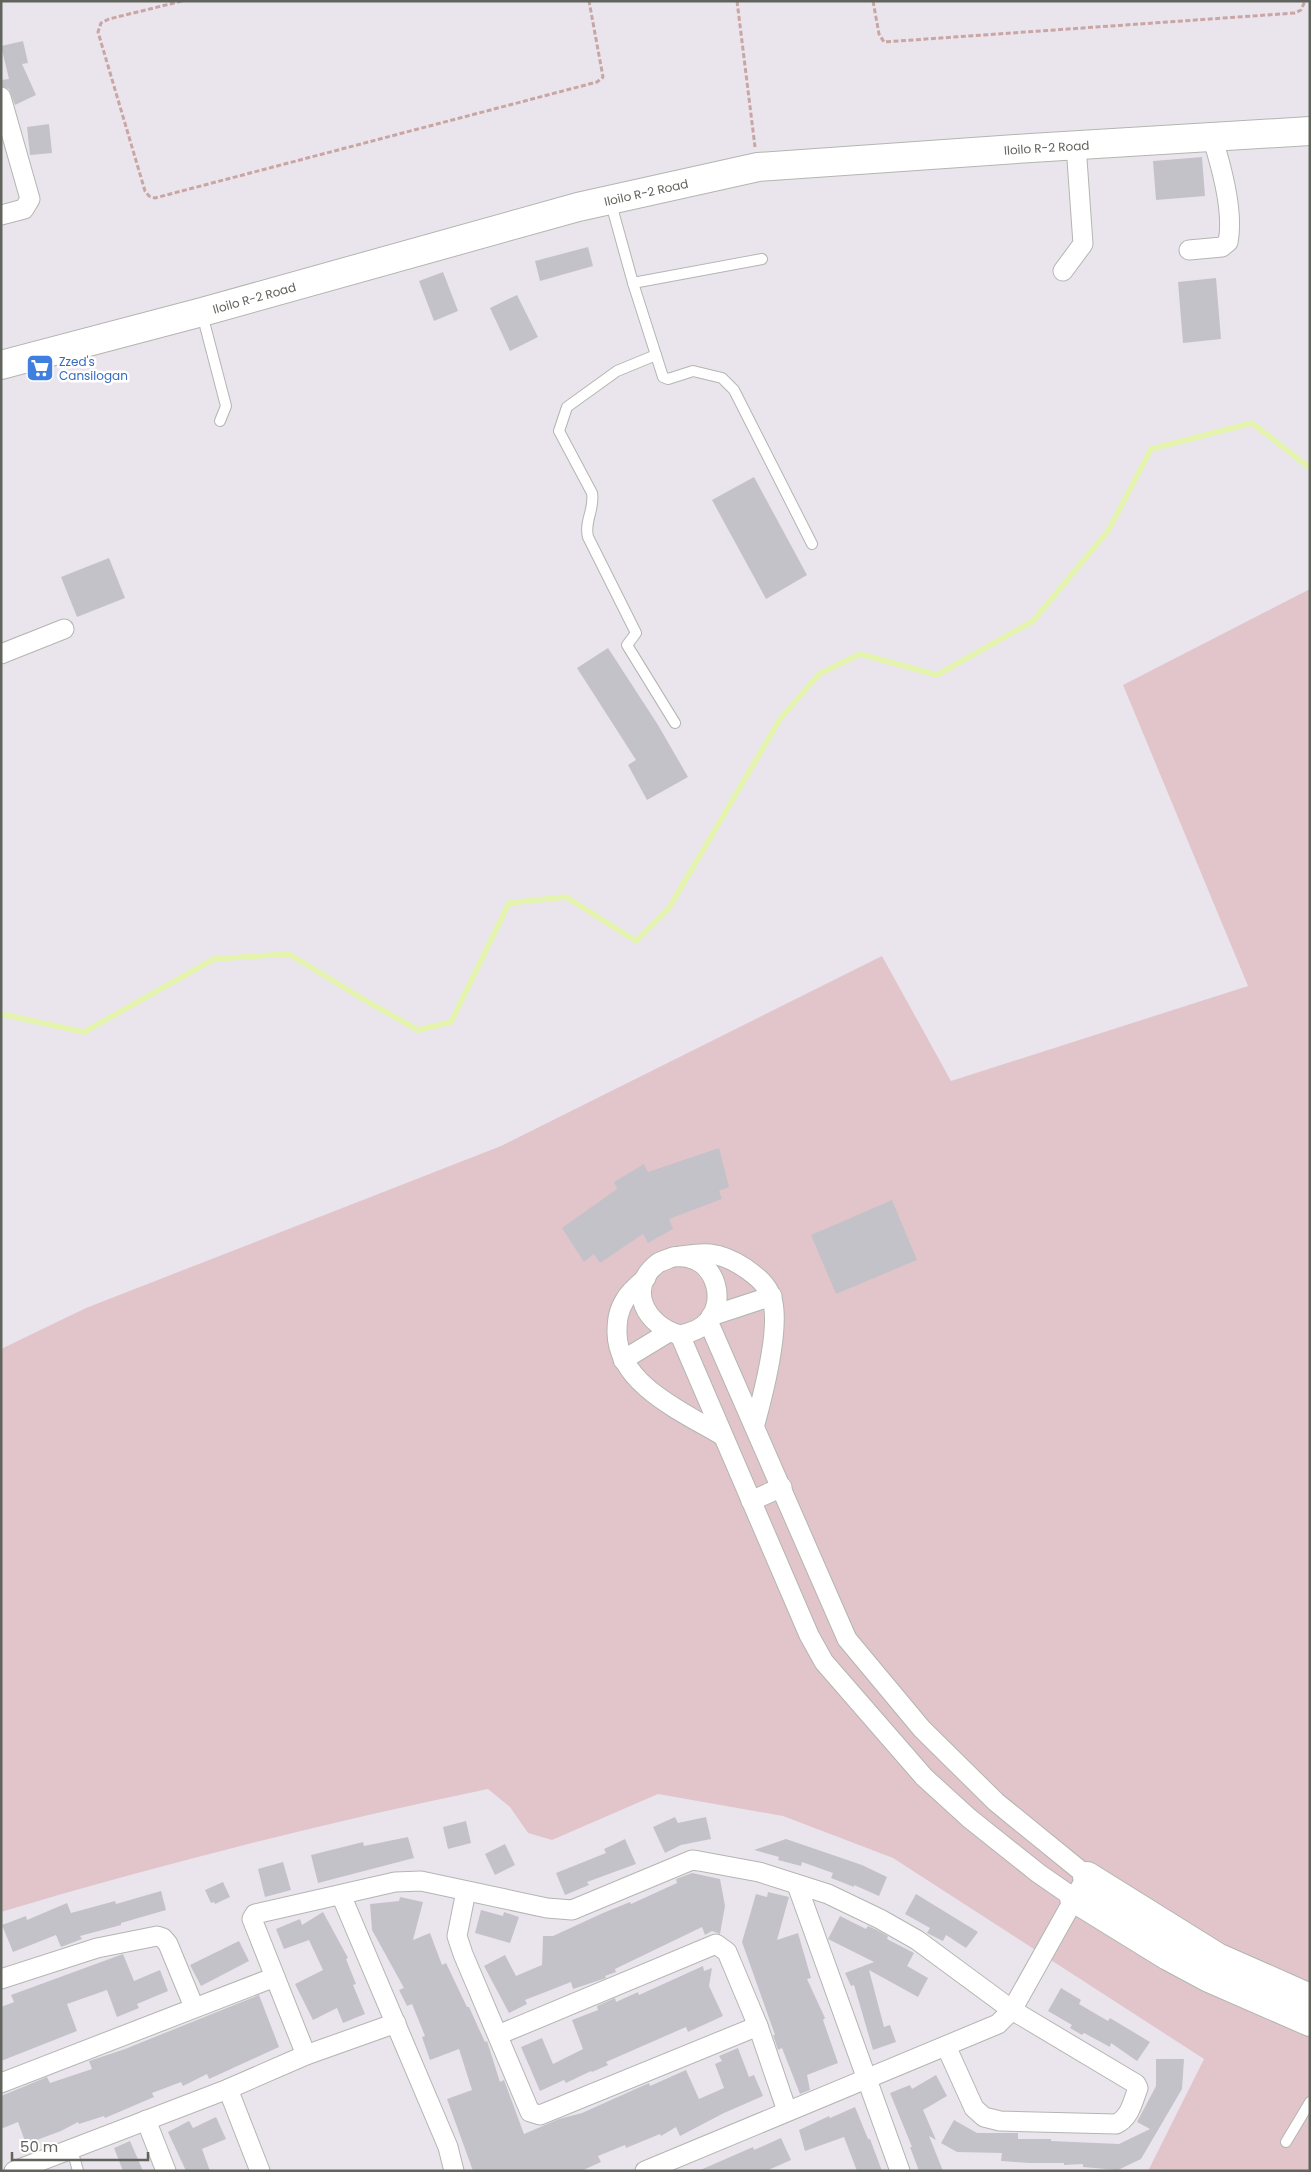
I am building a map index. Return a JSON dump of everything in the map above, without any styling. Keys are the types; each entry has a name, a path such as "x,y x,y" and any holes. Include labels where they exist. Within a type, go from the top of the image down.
{"main road":[{"name":"Iloilo R-2 Road","path":"1,364 202,312 610,199 758,167 1310,131"},
{"path":"1081,1887 1217,1957 1310,1998"},
{"path":"1081,1887 1168,1956 1201,1974 1310,2022"}],"street":[{"path":"1,97 30,199 24,209 1,215"},
{"path":"1189,250 1222,247 1228,242 1231,229 1220,162 1212,137"},
{"path":"1063,271 1083,244 1076,145"},
{"path":"1,654 64,629"},
{"path":"723,1436 657,1396 639,1382 623,1360 618,1344 617,1318 625,1299 658,1263 673,1257 704,1252 732,1259 760,1279 772,1296 774,1324 768,1376 755,1424"},
{"path":"673,1257 689,1258 703,1264 714,1278 718,1301 710,1319 848,1639 922,1729 1081,1887"},
{"path":"646,1278 642,1292 644,1310 657,1326 675,1334 723,1436 809,1635 824,1662 853,1698 924,1777 962,1812 1038,1872 1081,1887"},
{"path":"623,1360 675,1334 699,1328 710,1319 772,1296"},
{"path":"751,1501 782,1487"},
{"path":"306,2055 252,1919 253,1916 395,1882 421,1881 547,1908 572,1910 692,1860 759,1872 828,1894 880,1919 917,1940 1012,2010 1136,2084 1138,2088 1127,2115 1123,2121 1116,2124 1000,2121 984,2117 974,2108 946,2046"},
{"path":"797,1884 900,2171"},
{"path":"645,2171 998,2024 1012,2010 1081,1887"},
{"path":"466,1891 457,1936 462,1954 530,2112 540,2115 758,2026"},
{"path":"341,1895 448,2147 454,2171"},
{"path":"1,1979 97,1948 157,1936 168,1944 194,2007"},
{"path":"498,2035 716,1944 727,1952 758,2026 787,2111"},
{"path":"1,2083 275,1976"},
{"path":"14,2171 228,2089 306,2055 396,2023"},
{"path":"228,2089 260,2171"},
{"path":"146,2120 166,2171"}],"lane":[{"path":"610,199 633,283 663,377 668,378 693,371 722,378 734,390 812,544"},
{"path":"633,283 762,259"},
{"path":"202,312 226,406 220,421"},
{"path":"656,356 617,370 568,407 559,432 592,493 594,501 586,530 588,538 636,633 627,645 675,723"},
{"path":"1286,2142 1310,2102"},
{"path":"72,2149 78,2171"}],"path":[{"path":"182,1 109,19 101,24 98,32 146,191 149,196 155,198 597,82 602,77 589,1"},
{"path":"737,1 754,138"},
{"path":"873,1 879,34 884,42 1295,13 1301,10 1305,1"}],"shaded area":[{"path":"1310,589 1310,2171 1148,2171 1204,2059 893,1858 783,1816 658,1794 552,1840 528,1833 510,1807 488,1789 243,1845 1,1912 1,1349 86,1308 501,1146 882,956 951,1081 1248,986 1123,685"}],"building":[{"path":"23,41 28,63 22,64 36,95 15,105 9,89 1,86 1,80 9,79 1,46"},
{"path":"49,124 52,153 30,155 27,127"},
{"path":"1202,157 1205,196 1156,200 1153,161"},
{"path":"588,247 593,266 540,281 535,261"},
{"path":"443,272 458,311 434,321 419,281"},
{"path":"1216,278 1221,339 1183,343 1178,282"},
{"path":"517,295 538,337 510,351 490,308"},
{"path":"754,477 807,575 766,599 712,500"},
{"path":"109,558 125,598 77,617 61,577"},
{"path":"608,648 658,725 688,777 647,800 628,765 636,760 577,668"},
{"path":"719,1148 729,1187 719,1191 722,1199 669,1219 673,1229 648,1243 643,1234 600,1263 594,1254 584,1262 562,1228 617,1189 614,1182 644,1164 648,1172"},
{"path":"892,1200 917,1260 836,1294 811,1235"},
{"path":"675,1817 678,1823 706,1817 711,1839 681,1845 665,1853 653,1827"},
{"path":"466,1821 471,1843 448,1849 443,1827"},
{"path":"408,1837 414,1858 318,1883 311,1855 363,1842 364,1846"},
{"path":"625,1839 636,1864 587,1882 589,1885 565,1895 556,1873 606,1853 604,1849"},
{"path":"786,1839 862,1865 887,1877 879,1896 854,1885 854,1887 831,1878 833,1873 802,1862 801,1866 778,1860 779,1857 754,1850"},
{"path":"505,1844 515,1865 495,1875 485,1854"},
{"path":"283,1862 291,1890 265,1897 258,1869"},
{"path":"692,1873 720,1879 725,1906 720,1934 712,1931 705,1935 702,1927 615,1969 616,1972 605,1976 606,1978 573,1989 571,1982 525,2000 527,2004 509,2013 484,1966 505,1955 516,1976 542,1965 543,1936 553,1936 603,1913 630,1902 631,1904 677,1883 676,1879"},
{"path":"223,1882 230,1897 215,1904 214,1902 211,1903 205,1890"},
{"path":"161,1891 166,1910 80,1936 82,1939 61,1947 56,1935 13,1952 2,1925 26,1916 27,1920 67,1903 71,1913 115,1901 116,1904"},
{"path":"768,1892 789,1897 777,1940 798,1933 811,1978 807,1979 825,2018 823,2020 838,2063 807,2075 810,2090 800,2094 782,2048 778,2050 773,2035 775,2035 742,1942 756,1894 767,1897"},
{"path":"916,1894 978,1932 966,1948 946,1935 943,1941 927,1933 930,1928 905,1914"},
{"path":"400,1897 423,1902 413,1940 430,1933 442,1965 446,1963 485,2042 487,2041 500,2082 504,2080 524,2134 559,2119 582,2113 649,2083 650,2086 686,2070 699,2099 724,2088 715,2064 722,2061 719,2056 738,2048 749,2077 754,2075 763,2096 724,2113 680,2136 676,2127 661,2136 660,2134 626,2148 625,2145 598,2156 601,2162 581,2171 473,2171 447,2099 472,2090 459,2049 430,2060 422,2037 425,2036 412,2004 407,2006 399,1990 404,1988 372,1930 370,1904 399,1901"},
{"path":"481,1910 503,1916 504,1912 519,1917 510,1943 475,1933"},
{"path":"323,1912 348,1958 346,1959 356,1984 353,1985 365,2014 343,2023 337,2008 313,2020 295,1984 323,1970 309,1940 284,1949 276,1929 300,1919 302,1925"},
{"path":"840,1916 866,1929 868,1926 875,1929 888,1936 887,1939 914,1953 907,1966 928,1978 918,1997 869,1970 884,2027 890,2025 896,2042 873,2050 854,1985 851,1986 845,1973 874,1962 828,1939"},
{"path":"239,1941 249,1961 201,1986 190,1965"},
{"path":"123,1954 134,1981 160,1970 168,1991 137,2004 139,2008 117,2017 107,1990 67,2004 77,2031 1,2061 1,2007 14,2002 11,1995"},
{"path":"703,1966 704,1971 712,1968 709,1986 723,2016 688,2032 686,2027 606,2062 608,2065 566,2083 564,2080 540,2091 521,2047 542,2038 553,2064 583,2049 572,2020 598,2010 597,2006 615,1998 616,2002 638,1992 639,1995"},
{"path":"1061,1988 1081,2000 1079,2004 1108,2021 1110,2018 1150,2042 1137,2061 1111,2043 1110,2047 1084,2033 1082,2035 1070,2028 1072,2025 1048,2011"},
{"path":"259,1995 279,2047 209,2079 207,2074 183,2086 181,2082 152,2093 154,2097 105,2118 104,2116 79,2124 78,2122 61,2131 26,2144 18,2122 1,2129 1,2096 47,2077 50,2083 92,2069 89,2061 125,2049"},
{"path":"1156,2059 1184,2059 1182,2089 1141,2159 1118,2170 1083,2167 1083,2164 1064,2165 1064,2163 1001,2161 1002,2153 957,2152 941,2143 954,2120 977,2133 1018,2133 1018,2139 1051,2139 1051,2141 1119,2144 1150,2129 1137,2122 1156,2086"},
{"path":"936,2075 947,2096 923,2110 936,2140 929,2136 943,2171 919,2171 910,2147 912,2147 890,2093 910,2085 912,2089"},
{"path":"855,2107 882,2171 857,2171 844,2137 805,2151 799,2130 829,2116 830,2118"},
{"path":"216,2117 226,2139 202,2149 210,2171 186,2171 168,2132 189,2121 193,2128"},
{"path":"781,2138 791,2160 766,2171 698,2171 753,2147 754,2150"},
{"path":"130,2141 143,2171 123,2171 114,2148"}],"waterway":[{"path":"1,1014 84,1032 214,959 289,954 418,1030 451,1022 509,903 566,897 636,941 669,908 780,719 819,674 860,654 937,675 1033,621 1108,531 1151,449 1252,423 1310,468"}],"place":[{"name":"Zzed's Cansilogan","path":"40,368"}]}
